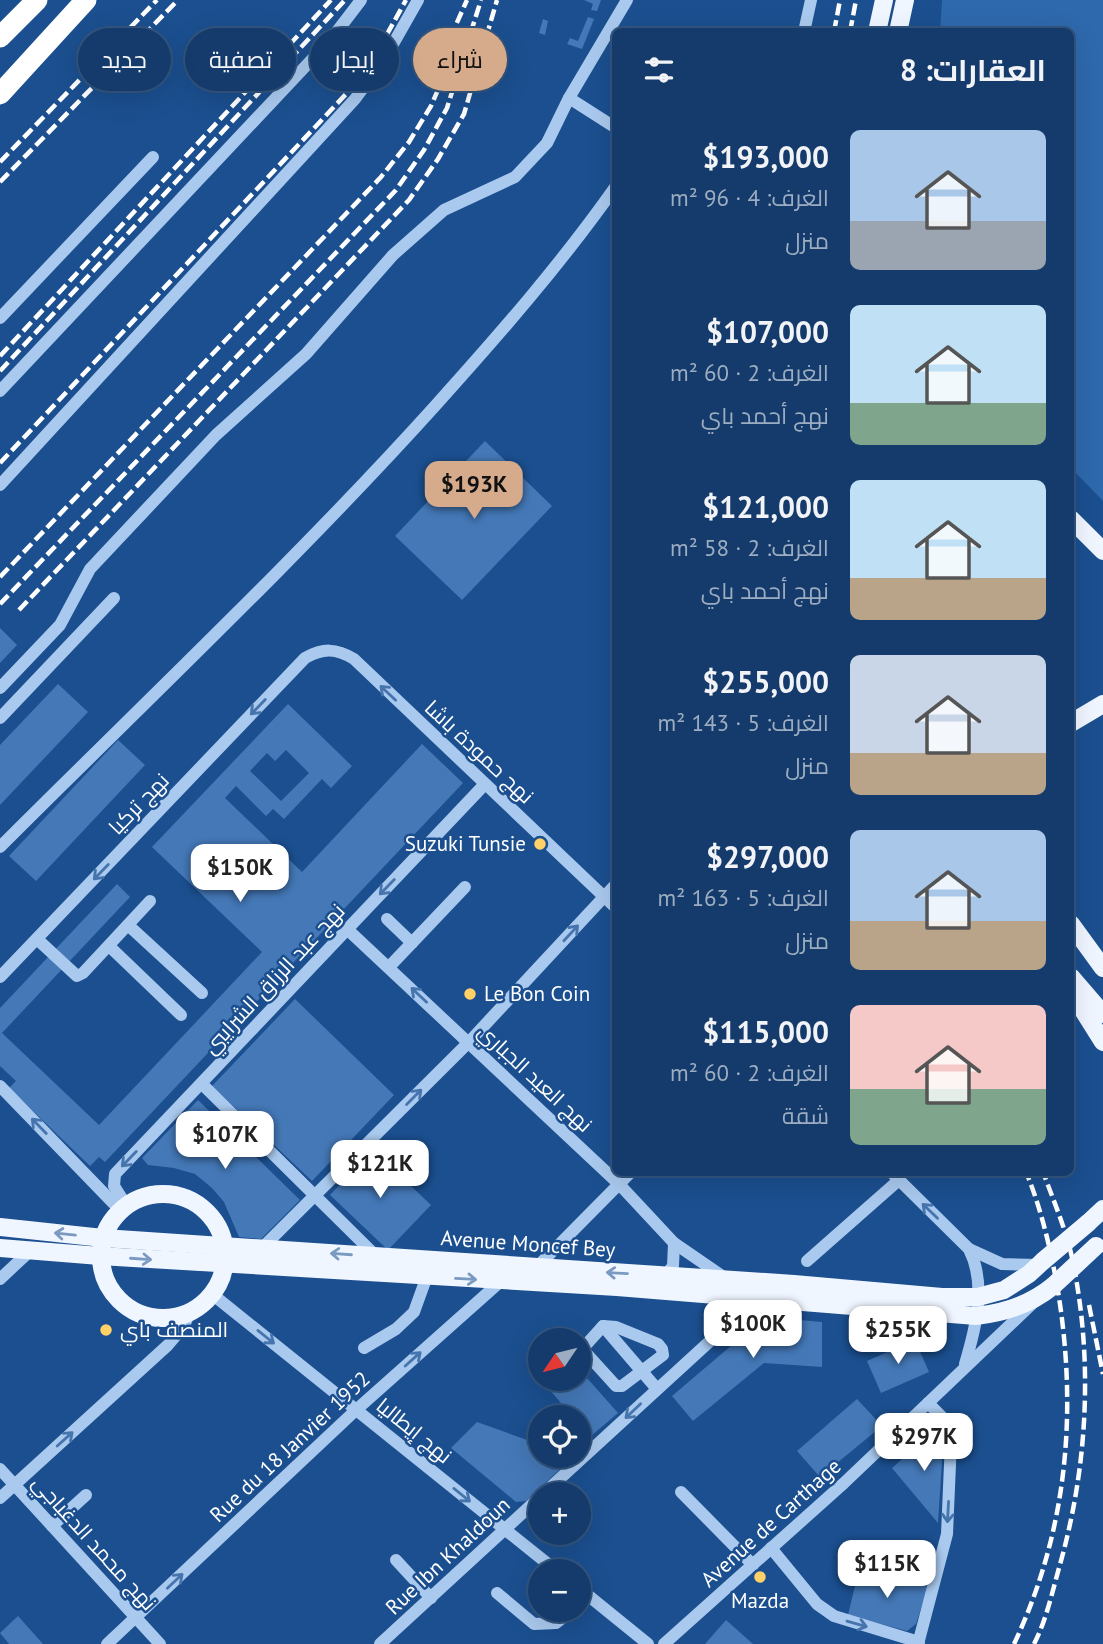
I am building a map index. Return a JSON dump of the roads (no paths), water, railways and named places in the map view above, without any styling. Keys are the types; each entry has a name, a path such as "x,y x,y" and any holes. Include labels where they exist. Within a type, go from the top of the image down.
{"highway":[{"path":"0,37 37,0"},
{"path":"0,94 86,0"}],"main road":[{"path":"878,28 884,0"},
{"path":"899,28 905,0"},
{"path":"1074,522 1103,551"},
{"path":"1074,721 1103,704"},
{"path":"1074,928 1103,968"},
{"path":"1074,980 1103,1014"},
{"path":"1074,996 1103,1042"},
{"path":"166,1193 187,1198 204,1209 218,1226 225,1246 225,1264 221,1280 202,1305 189,1313 165,1318 141,1314 120,1301 106,1280 100,1256 103,1238 110,1223 123,1208 145,1196 166,1193"},
{"name":"Avenue Moncef Bey","path":"0,1227 103,1238 978,1297 1004,1290 1041,1263 1103,1209"},
{"path":"1045,1292 1099,1243"},
{"name":"Avenue Moncef Bey","path":"0,1248 617,1287 976,1316 992,1314 1045,1292"}],"street":[{"path":"0,391 332,38 361,0"},
{"path":"0,485 355,99 384,60 418,0"},
{"path":"0,688 60,625 90,569 216,435 306,354 393,255 444,210 515,177 547,143 569,99 627,0"},
{"path":"805,28 811,0"},
{"path":"569,99 612,126"},
{"path":"0,318 153,157"},
{"path":"0,847 202,648 380,467 514,318 612,191"},
{"path":"0,718 114,598"},
{"name":"نهج حمودة باشا","path":"305,658 324,649 344,653 354,659 612,904"},
{"name":"نهج تركيا","path":"0,977 305,658"},
{"name":"نهج عبد الرزاق الشرايبي","path":"123,1208 114,1186 115,1174 485,785"},
{"path":"389,967 466,887"},
{"path":"261,1249 469,1042 612,888"},
{"path":"37,939 77,976 83,973 150,901"},
{"path":"387,919 412,943"},
{"path":"128,925 202,993"},
{"name":"نهج العيد الجباري","path":"347,929 619,1184 674,1243 728,1280"},
{"path":"109,946 181,1015"},
{"path":"202,1084 376,1256"},
{"path":"0,1086 123,1208"},
{"path":"536,1268 627,1176"},
{"path":"807,1261 895,1176 969,1249 1002,1264 1041,1263"},
{"path":"665,1276 673,1266 674,1243"},
{"path":"962,1369 976,1316 978,1297 978,1270 969,1249"},
{"path":"0,1279 31,1250"},
{"path":"364,1348 396,1329 414,1312 427,1276"},
{"name":"Rue du 18 Janvier 1952","path":"107,1644 356,1410 501,1281"},
{"name":"Avenue de Carthage","path":"664,1644 753,1565 1045,1292"},
{"name":"نهج إيطاليا","path":"212,1294 542,1559"},
{"name":"Rue Ibn Khaldoun","path":"556,1482 756,1299"},
{"path":"0,1498 168,1345 184,1326 189,1313"},
{"path":"603,1326 657,1389"},
{"path":"603,1326 616,1326 658,1344 663,1349 663,1355 642,1373 622,1386 616,1386 586,1353 584,1347 603,1326"},
{"path":"771,1548 817,1604 834,1616 918,1643 947,1534 951,1441 947,1422 928,1403"},
{"name":"نهج محمد الدغباجي","path":"0,1469 160,1644"},
{"path":"681,1492 753,1565"},
{"path":"52,1526 86,1495"},
{"name":"Rue Ibn Khaldoun","path":"380,1644 528,1508"},
{"path":"396,1560 430,1598"},
{"path":"497,1593 528,1619"},
{"path":"591,1602 648,1644"},
{"path":"532,1622 557,1622"}],"railway":[{"path":"0,162 157,0"},
{"path":"0,182 178,0"},
{"path":"0,356 331,0"},
{"path":"0,371 345,0"},
{"path":"0,463 347,93 375,56 406,0"},
{"path":"455,28 467,0"},
{"path":"0,604 396,190 424,150 447,108 481,0"},
{"path":"19,610 409,200 438,159 464,114 497,0"},
{"path":"835,28 840,0"},
{"path":"851,28 856,0"},
{"path":"0,577 381,177 409,142 438,91"},
{"path":"1014,1644 1032,1601 1057,1513 1067,1423 1067,1377 1057,1285 1044,1228 1027,1176"},
{"path":"1034,1644 1048,1607 1069,1530 1082,1451 1085,1372 1083,1332 1071,1253 1044,1176"},
{"path":"1089,1305 1103,1374"}],"place":[{"name":"Suzuki Tunsie","path":"540,844"},
{"name":"Le Bon Coin","path":"470,994"},
{"name":"المنصف باي","path":"106,1330"},
{"name":"Mazda","path":"760,1577"}]}
